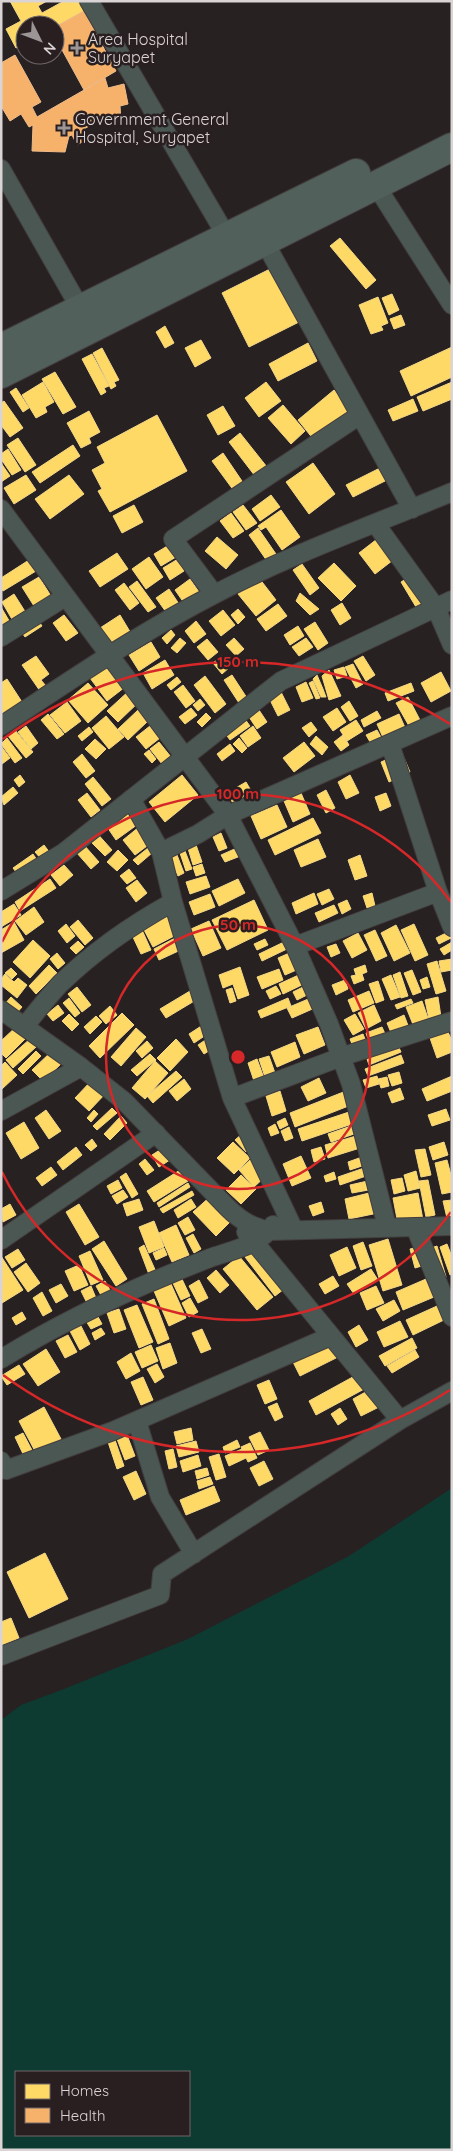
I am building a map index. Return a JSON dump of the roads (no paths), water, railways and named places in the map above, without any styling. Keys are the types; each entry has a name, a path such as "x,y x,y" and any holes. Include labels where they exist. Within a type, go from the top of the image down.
{"main road":[{"path":"1,374 86,319 227,237 452,127"},
{"path":"1,348 86,319 264,241 452,147"}],"street":[{"path":"89,1 227,237"},
{"path":"1,169 86,319"},
{"path":"375,184 452,305"},
{"path":"264,241 412,509"},
{"path":"214,594 173,539 360,415"},
{"path":"1,726 109,656 214,594 313,549 452,492"},
{"path":"1,509 228,815 295,946 341,1057 351,1084 387,1227"},
{"path":"375,523 444,604 452,645"},
{"path":"1,637 65,597"},
{"path":"1,891 63,853 281,681 444,604"},
{"path":"161,852 198,834 228,815 452,716"},
{"path":"390,744 438,892 452,927"},
{"path":"131,798 161,852 173,902 232,1098 284,1205 294,1230"},
{"path":"295,946 438,892"},
{"path":"25,1026 60,985 93,956 142,919 173,902"},
{"path":"1,1010 81,1067 124,1101 240,1220 252,1227 270,1231 452,1226"},
{"path":"232,1098 341,1057 452,1021"},
{"path":"1,1111 81,1067"},
{"path":"1,1240 156,1133"},
{"path":"1,1358 108,1300 160,1277 254,1242 270,1231 284,1205"},
{"path":"228,1208 400,1420"},
{"path":"415,1227 452,1317"},
{"path":"1,1461 6,1470 137,1421 331,1336"},
{"path":"1,1656 160,1595 162,1574 400,1420 452,1391"},
{"path":"137,1421 160,1497 194,1554"}],"place":[{"name":"Area Hospital Suryapet","path":"77,48"},
{"name":"Government General Hospital, Suryapet","path":"64,128"}]}
